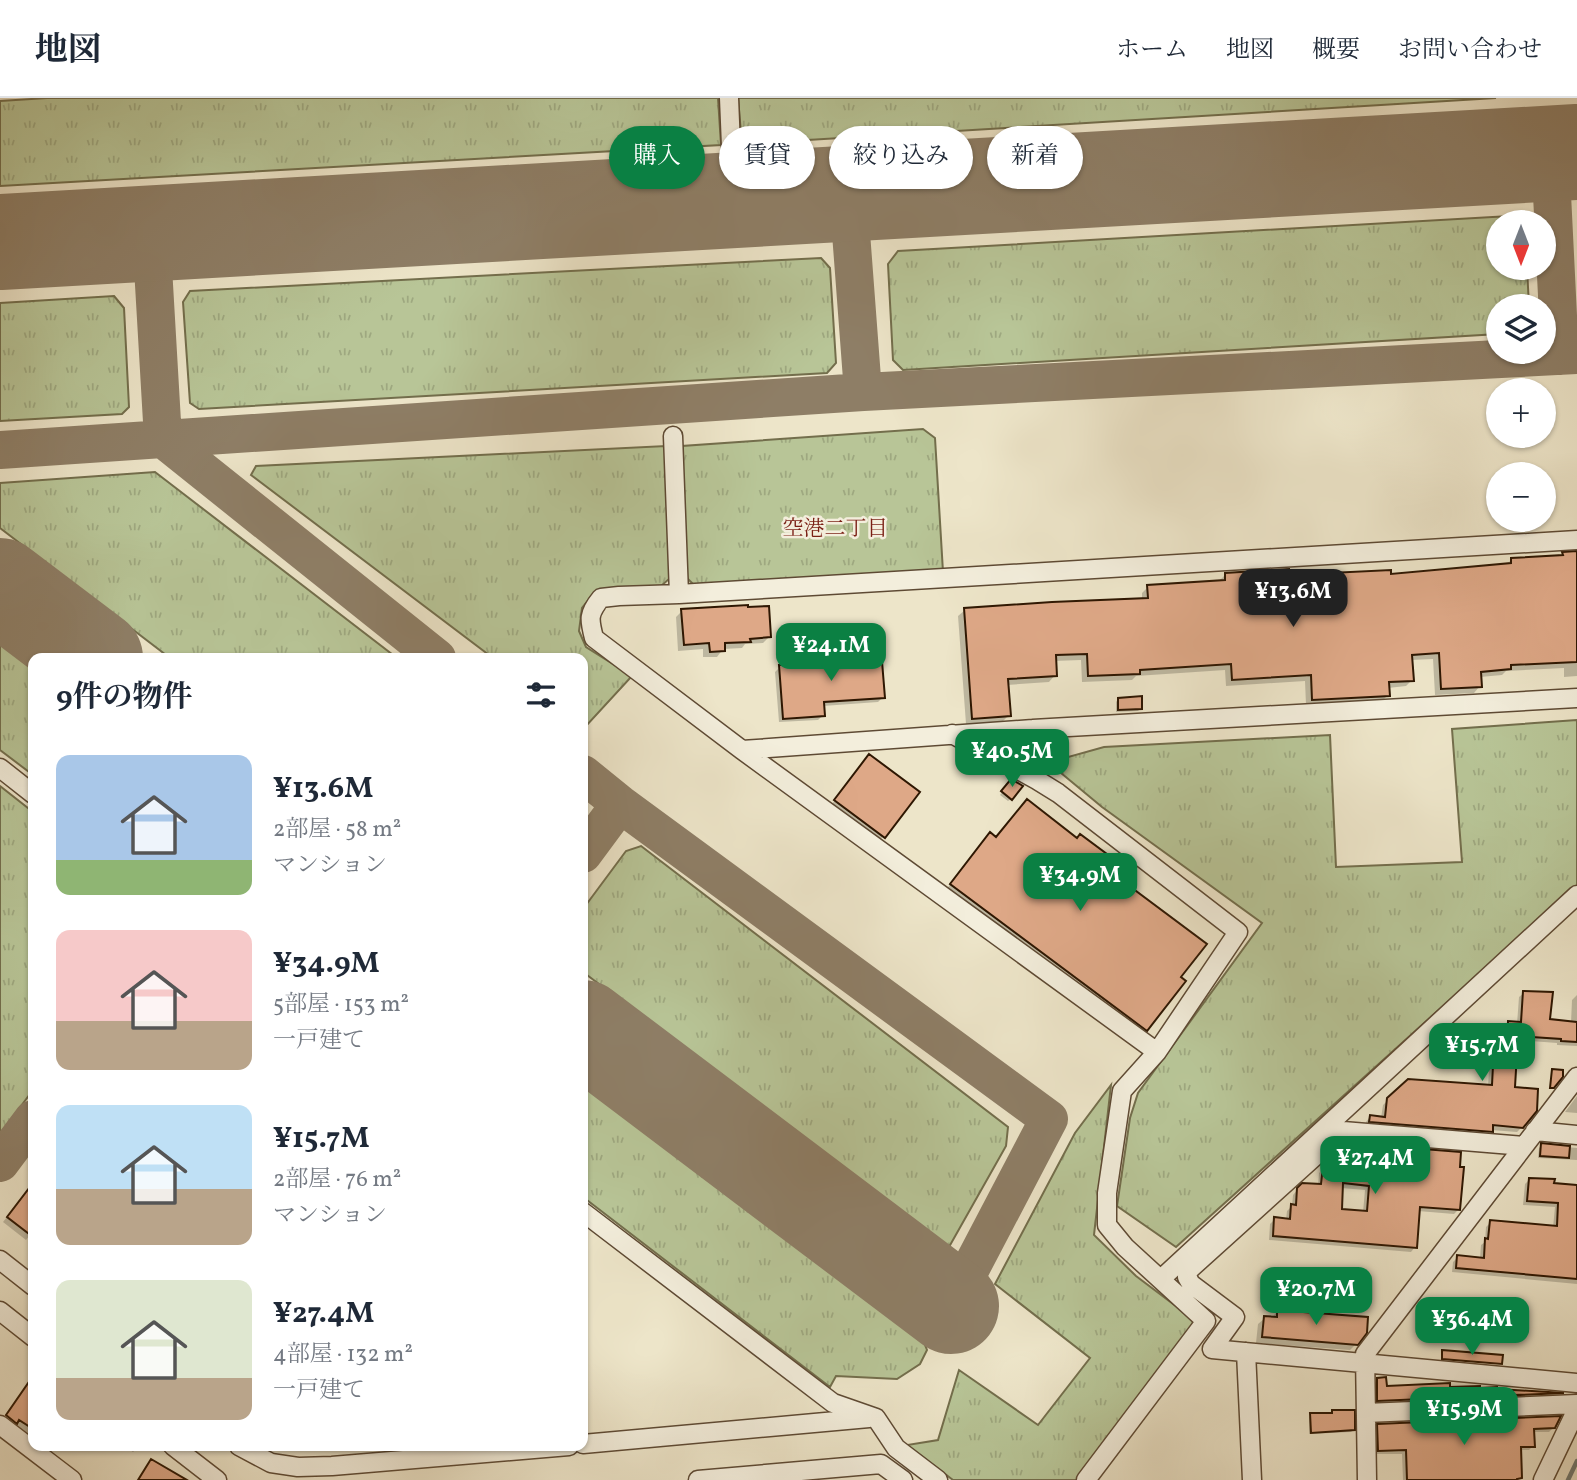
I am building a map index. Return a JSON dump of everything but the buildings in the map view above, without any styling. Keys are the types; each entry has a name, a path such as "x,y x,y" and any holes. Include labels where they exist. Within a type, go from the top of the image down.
{"street":[{"path":"729,98 730,126"},
{"path":"673,436 680,594"},
{"path":"1157,1052 742,750 594,638 590,621 591,610 601,598 619,596 1577,540"},
{"path":"742,750 952,734 1577,698"},
{"path":"1033,729 1037,780"},
{"path":"952,734 1058,793 1238,932 1157,1052 1122,1091 1107,1192 1107,1225 1125,1247 1206,1321 1086,1480"},
{"path":"0,768 28,790"},
{"path":"1161,1279 1577,895"},
{"path":"1367,1480 1365,1354 1577,1077"},
{"path":"1535,1130 1577,1135"},
{"path":"1524,1146 1343,1131 1189,1270 1187,1277 1191,1284 1235,1317 1212,1349 1577,1383"},
{"path":"588,1216 833,1403 876,1418 896,1448 938,1480"},
{"path":"0,1260 28,1282"},
{"path":"0,1311 28,1333"},
{"path":"1246,1352 1252,1480"},
{"path":"1366,1413 1577,1404"},
{"path":"1544,1480 1577,1409"},
{"path":"588,1444 876,1418"},
{"path":"0,1425 28,1446"},
{"path":"34,1451 72,1480"},
{"path":"179,1451 217,1480"},
{"path":"248,1451 271,1463 298,1467 510,1451"},
{"path":"698,1480 881,1464 903,1480"}],"green space":[{"path":"47,98 718,98 719,145 705,146 705,126 609,126 609,151 0,186 0,101"},
{"path":"738,98 1496,98 1037,126 987,126 987,129 973,130 973,126 829,126 829,139 815,140 815,126 740,126"},
{"path":"1486,217 1486,280 1528,280 1528,294 1486,294 1486,335 903,370 893,360 888,264 898,251"},
{"path":"821,258 830,268 836,363 827,373 199,409 190,403 183,302 190,291"},
{"path":"114,296 124,308 129,407 122,414 0,421 0,303"},
{"path":"923,429 935,438 943,572 694,585 686,577 682,446"},
{"path":"666,446 673,568 669,579 661,586 610,588 594,593 582,608 579,631 586,647 632,676 588,724 588,653 486,653 251,475 256,466"},
{"path":"155,472 390,653 163,653 0,528 0,483"},
{"path":"0,636 28,657 28,771 0,750"},
{"path":"1577,720 1577,885 1176,1247 1117,1206 1130,1118 1138,1093 1262,923 1102,807 1061,773 1068,757 1104,747 1330,735 1336,867 1462,862 1452,729"},
{"path":"0,786 28,808 28,1097 0,1134"},
{"path":"641,846 1008,1127 1006,1146 949,1247 588,976 588,902 626,851"},
{"path":"588,1080 923,1340 927,1350 920,1364 897,1379 836,1376 830,1387 588,1201"},
{"path":"1111,1085 1094,1235 1136,1276 1193,1319 1192,1332 1077,1480 953,1480 907,1445 938,1440 959,1370 1038,1425 1090,1358 995,1284 1075,1133"}],"waterway":[{"path":"1568,1480 1577,1461"}],"taxiway":[{"path":"1550,154 1560,356"},
{"path":"848,193 863,392"},
{"path":"151,233 163,439 431,653"},
{"path":"0,450 863,392 1577,355"},
{"path":"588,778 1049,1119 951,1306"},
{"path":"588,847 620,804"},
{"path":"0,1163 28,1126"}],"runway":[{"path":"0,242 1577,152"},
{"path":"0,586 88,653"},
{"path":"588,1032 951,1306"}],"district":[{"name":"空港二丁目","path":"835,528"}]}
